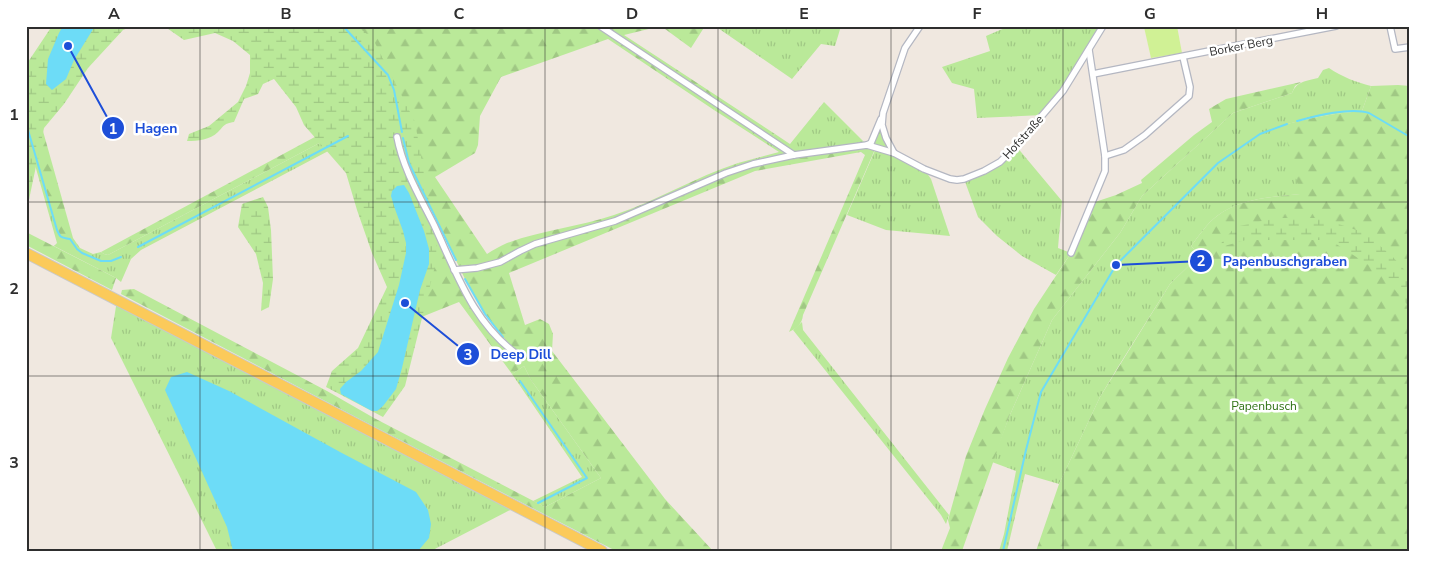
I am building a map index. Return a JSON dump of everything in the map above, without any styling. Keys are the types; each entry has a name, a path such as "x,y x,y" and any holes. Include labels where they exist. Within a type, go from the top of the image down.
{"main road":[{"path":"26,253 602,551"}],"street":[{"path":"600,26 794,155"},
{"path":"454,270 477,268 500,262 535,244 615,221 726,173 754,164 794,155 871,143 906,48 920,26"},
{"name":"Hofstraße","path":"867,145 894,153 924,169 950,179 964,179 984,171 1000,162 1016,146 1062,91 1103,26"},
{"name":"Borker Berg","path":"1093,74 1336,26"},
{"path":"1390,26 1395,49 1410,47"},
{"path":"1071,253 1106,171 1089,50"},
{"path":"1105,156 1124,150 1145,135 1189,96 1190,87 1183,57"},
{"path":"883,113 882,125 894,153"},
{"path":"397,137 404,164 465,294 480,318 506,346 518,355"}],"green space":[{"path":"52,26 133,26 123,30 88,68 64,104 44,128 26,214 26,65"},
{"path":"164,26 357,26 373,39 415,122 438,254 405,386 383,417 326,387 332,371 358,348 387,287 372,253 346,173 304,125 296,107 274,79 263,84 258,94 244,99 234,122 226,124 215,135 208,138 187,141 189,134 209,126 238,102 250,73 250,55 233,41 215,33 184,40"},
{"path":"343,26 661,26 624,35 775,134 771,140 717,105 714,110 608,39 501,77 480,116 478,145 475,153 435,177 487,254 504,244 601,219 630,209 738,163 741,168 753,164 867,145 876,147 802,321 789,332 865,155 861,152 755,171 509,273 525,325 540,319 549,324 553,334 552,351 665,499 713,551 616,551 121,294 122,290 134,289 327,391 374,418 545,507 601,478 531,380 524,366 512,374 459,302 414,320 344,130 108,255 101,252 337,125 401,154 480,318 516,353 485,314 465,279"},
{"path":"661,26 705,26 691,48"},
{"path":"715,26 841,26 835,46 821,44 792,79"},
{"path":"1011,26 1103,26 1075,72 1043,115 977,118 974,89 952,83 942,67 990,51 986,36"},
{"path":"1177,26 1182,53 1151,58 1144,27"},
{"path":"1329,68 1349,79 1371,86 1362,111 1323,116 1284,125 1301,194 1257,199 1236,205 1217,216 1206,226 1191,246 1200,255 1170,284 1118,367 1100,397 1059,484 1025,474 1007,551 999,551 1016,471 992,462 1009,417 1052,320 1120,233 1142,196 1233,113 1292,93 1296,86 1318,78 1323,70"},
{"path":"26,82 41,124 73,238 62,238 57,230 26,123"},
{"path":"1301,82 1295,86 1292,93 1233,113 1142,196 1120,233 1052,320 1009,417 962,551 941,551 950,528 948,520 966,456 985,409 1008,358 1034,309 1071,253 1092,203 1142,183 1141,180 1212,122 1209,109 1226,99"},
{"name":"Papenbusch","path":"1371,86 1410,86 1410,551 1036,551 1059,484 1100,397 1170,284 1200,255 1191,246 1210,222 1236,205 1257,199 1300,194 1283,125 1322,116 1362,111"},
{"path":"824,102 867,145 882,125 894,153 924,169 931,179 950,236 886,230 847,215 876,148 740,168 738,163 779,152 714,110 717,105 771,140 775,134 790,144"},
{"path":"26,123 57,230 62,238 73,238 80,248 93,254 101,252 108,255 344,130 351,139 141,250 131,259 121,282 54,246 57,243 26,133"},
{"path":"1016,146 1062,201 1058,248 1071,253 1056,275 1022,256 997,236 978,217 964,179 984,171"},
{"path":"263,197 268,207 271,230 273,279 269,307 261,311 263,283 256,254 238,227 242,204"},
{"path":"1276,218 1321,218 1365,233 1392,256 1410,276 1410,308 1381,273 1330,240 1246,240 1217,248 1235,227"},
{"path":"26,232 116,278 112,290 26,245"},
{"path":"117,300 516,507 431,551 217,551 111,338"},
{"path":"802,322 803,330 949,515 946,524 941,515 793,330"},
{"path":"524,366 531,380 601,478 545,507 533,501 582,477 512,374"}],"water":[{"path":"63,26 95,26 74,60 66,79 52,90 46,84 48,59"},
{"path":"404,185 424,231 429,249 429,264 420,290 396,389 383,406 377,411 372,411 341,394 340,389 361,371 378,352 399,285 406,253 403,231 391,196 392,191 397,186"},
{"path":"187,372 229,391 416,492 428,510 431,524 429,538 418,551 233,551 227,527 165,390 171,377"}],"waterway":[{"path":"343,26 388,75 394,90 402,132"},
{"path":"1297,121 1333,113 1361,111 1369,113 1410,137"},
{"path":"26,123 59,235 70,239 82,253 101,261 111,261 121,257"},
{"path":"1003,551 1041,392 1116,265 1218,163 1260,134 1287,124"},
{"path":"138,247 348,136"},
{"path":"403,138 409,163 456,260"},
{"path":"465,279 485,314 503,337"},
{"path":"520,381 587,478 538,503"}],"place":[{"name":"Hagen","path":"68,46"},
{"name":"Papenbuschgraben","path":"1116,265"},
{"name":"Deep Dill","path":"405,303"}]}
